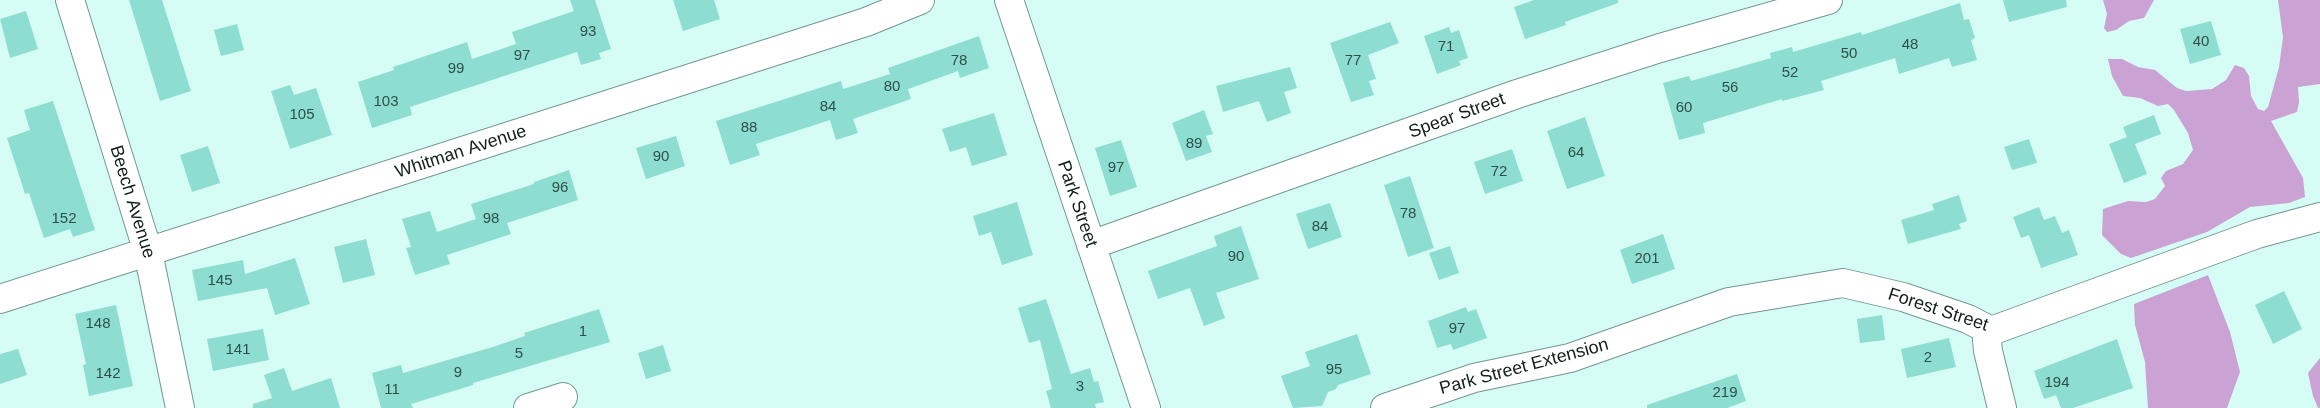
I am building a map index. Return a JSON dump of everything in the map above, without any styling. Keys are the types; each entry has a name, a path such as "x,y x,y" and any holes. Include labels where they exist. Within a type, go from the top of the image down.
{"street":[{"name":"Beech Avenue","path":"70,0 148,252 180,408"},
{"name":"Whitman Avenue","path":"0,299 866,22 920,0"},
{"name":"Park Street","path":"1009,0 1146,408"},
{"name":"Spear Street","path":"1091,245 1517,94 1660,48 1828,0"},
{"name":"Forest Street","path":"1635,335 1730,302 1843,283 1903,297 1968,320 1991,331 2257,234 2320,217"},
{"path":"1991,331 1987,340 1988,350 2002,408"},
{"name":"Park Street Extension","path":"1385,408 1474,378 1570,358 1635,335"},
{"path":"528,408 562,397"}],"shaded area":[{"path":"2103,0 2154,0 2144,18 2129,21 2116,30 2107,32 2104,28 2107,14"},
{"path":"2278,0 2320,0 2320,84 2298,87 2299,102 2297,112 2271,121 2303,178 2305,197 2289,203 2250,207 2207,232 2131,258 2121,254 2102,235 2103,209 2128,201 2146,202 2155,199 2165,186 2161,178 2166,171 2183,164 2193,150 2188,133 2174,110 2168,104 2158,106 2140,98 2123,96 2112,76 2108,59 2122,59 2138,67 2155,70 2177,88 2186,91 2212,89 2226,80 2235,65 2244,68 2249,76 2251,96 2258,109 2264,111 2268,107 2279,67 2283,37"},
{"path":"2208,275 2230,332 2240,372 2227,408 2148,408 2145,362 2135,325 2134,304"},
{"path":"2320,358 2320,408 2318,408 2313,396 2308,373"}],"building":[{"path":"129,0 162,0 191,91 160,101"},
{"path":"570,0 595,0 611,49 599,53 601,59 581,65 577,52 410,107 412,115 372,128 358,82 394,70 393,67 467,42 472,59 516,44 512,32 574,11"},
{"path":"673,0 714,0 720,19 683,31"},
{"path":"1534,0 1618,0 1618,3 1565,22 1566,25 1525,39 1514,7"},
{"path":"2003,0 2066,0 2067,7 2009,22"},
{"path":"1960,3 1964,20 1969,19 1975,38 1971,40 1977,60 1952,67 1949,58 1899,74 1895,58 1821,81 1824,90 1782,101 1782,99 1703,123 1705,133 1679,140 1663,83 1689,76 1691,81 1771,58 1770,53 1792,47 1793,52 1861,32 1862,35"},
{"path":"26,11 38,49 10,58 0,19"},
{"path":"2211,21 2221,55 2190,64 2180,29"},
{"path":"1390,22 1399,43 1368,55 1376,79 1369,81 1374,95 1351,102 1330,43"},
{"path":"237,24 244,50 221,56 214,30"},
{"path":"1449,27 1451,33 1459,30 1468,58 1459,61 1461,65 1437,74 1424,36"},
{"path":"979,36 989,68 960,78 958,71 908,89 911,99 853,119 858,133 836,140 830,120 756,144 760,155 730,165 716,121 841,81 843,89 890,74 888,68"},
{"path":"1290,67 1297,88 1284,92 1291,113 1267,122 1259,101 1223,112 1216,86"},
{"path":"290,85 294,95 316,88 332,135 290,149 271,91"},
{"path":"53,101 95,230 73,237 70,229 44,238 29,193 25,194 7,138 30,130 24,110"},
{"path":"1204,110 1213,134 1206,136 1212,152 1186,161 1172,123"},
{"path":"994,113 1007,155 972,166 966,147 950,152 942,129"},
{"path":"2154,115 2161,134 2135,144 2147,174 2124,183 2109,144 2127,137 2123,127"},
{"path":"1585,117 1605,176 1567,189 1547,131"},
{"path":"676,136 685,166 646,179 636,148"},
{"path":"2029,139 2037,163 2012,170 2004,147"},
{"path":"1121,140 1137,187 1110,196 1095,148"},
{"path":"208,146 220,183 192,192 180,155"},
{"path":"1512,149 1523,181 1485,194 1474,162"},
{"path":"569,170 578,200 507,223 511,234 447,255 450,264 415,275 406,248 411,247 402,219 430,211 437,232 476,219 471,204 534,184 534,182"},
{"path":"1410,176 1434,248 1408,257 1384,185"},
{"path":"1959,195 1967,221 1959,224 1961,229 1908,244 1901,220 1934,210 1932,204"},
{"path":"1017,202 1033,255 1002,265 991,232 979,236 973,216"},
{"path":"1330,203 1342,237 1308,249 1296,214"},
{"path":"2039,207 2044,220 2055,216 2062,233 2069,230 2078,255 2041,268 2029,235 2021,238 2013,217"},
{"path":"1241,226 1259,279 1216,293 1225,318 1204,326 1190,288 1158,299 1148,271 1217,246 1214,236"},
{"path":"1663,234 1675,269 1632,284 1620,250"},
{"path":"366,239 375,275 343,283 334,247"},
{"path":"1450,246 1459,273 1439,280 1429,253"},
{"path":"295,258 310,304 275,315 267,288 198,301 192,270 243,260 245,274"},
{"path":"2284,291 2302,329 2273,344 2255,305"},
{"path":"1046,299 1071,374 1090,368 1094,382 1098,381 1104,402 1095,404 1096,408 1051,408 1046,391 1052,389 1040,340 1029,343 1018,308"},
{"path":"116,305 133,386 89,396 83,365 86,364 75,314"},
{"path":"1466,307 1468,312 1476,309 1487,338 1453,350 1451,344 1437,348 1428,321"},
{"path":"599,309 610,342 473,383 473,385 411,404 413,408 381,408 372,373 401,365 403,373 496,346 525,336 524,333"},
{"path":"1882,315 1885,340 1860,343 1857,319"},
{"path":"263,329 269,360 213,371 207,339"},
{"path":"1357,334 1371,374 1338,385 1336,389 1328,392 1322,406 1293,408 1281,376 1310,366 1305,352"},
{"path":"1949,338 1956,367 1907,378 1901,349"},
{"path":"2117,339 2133,388 2073,408 2061,408 2056,395 2044,399 2034,371"},
{"path":"663,345 671,371 646,379 638,353"},
{"path":"18,349 27,375 0,384 0,354"},
{"path":"284,368 292,391 331,378 340,408 253,408 253,404 272,398 264,375"},
{"path":"1737,374 1746,401 1727,408 1647,408 1647,405"}]}
